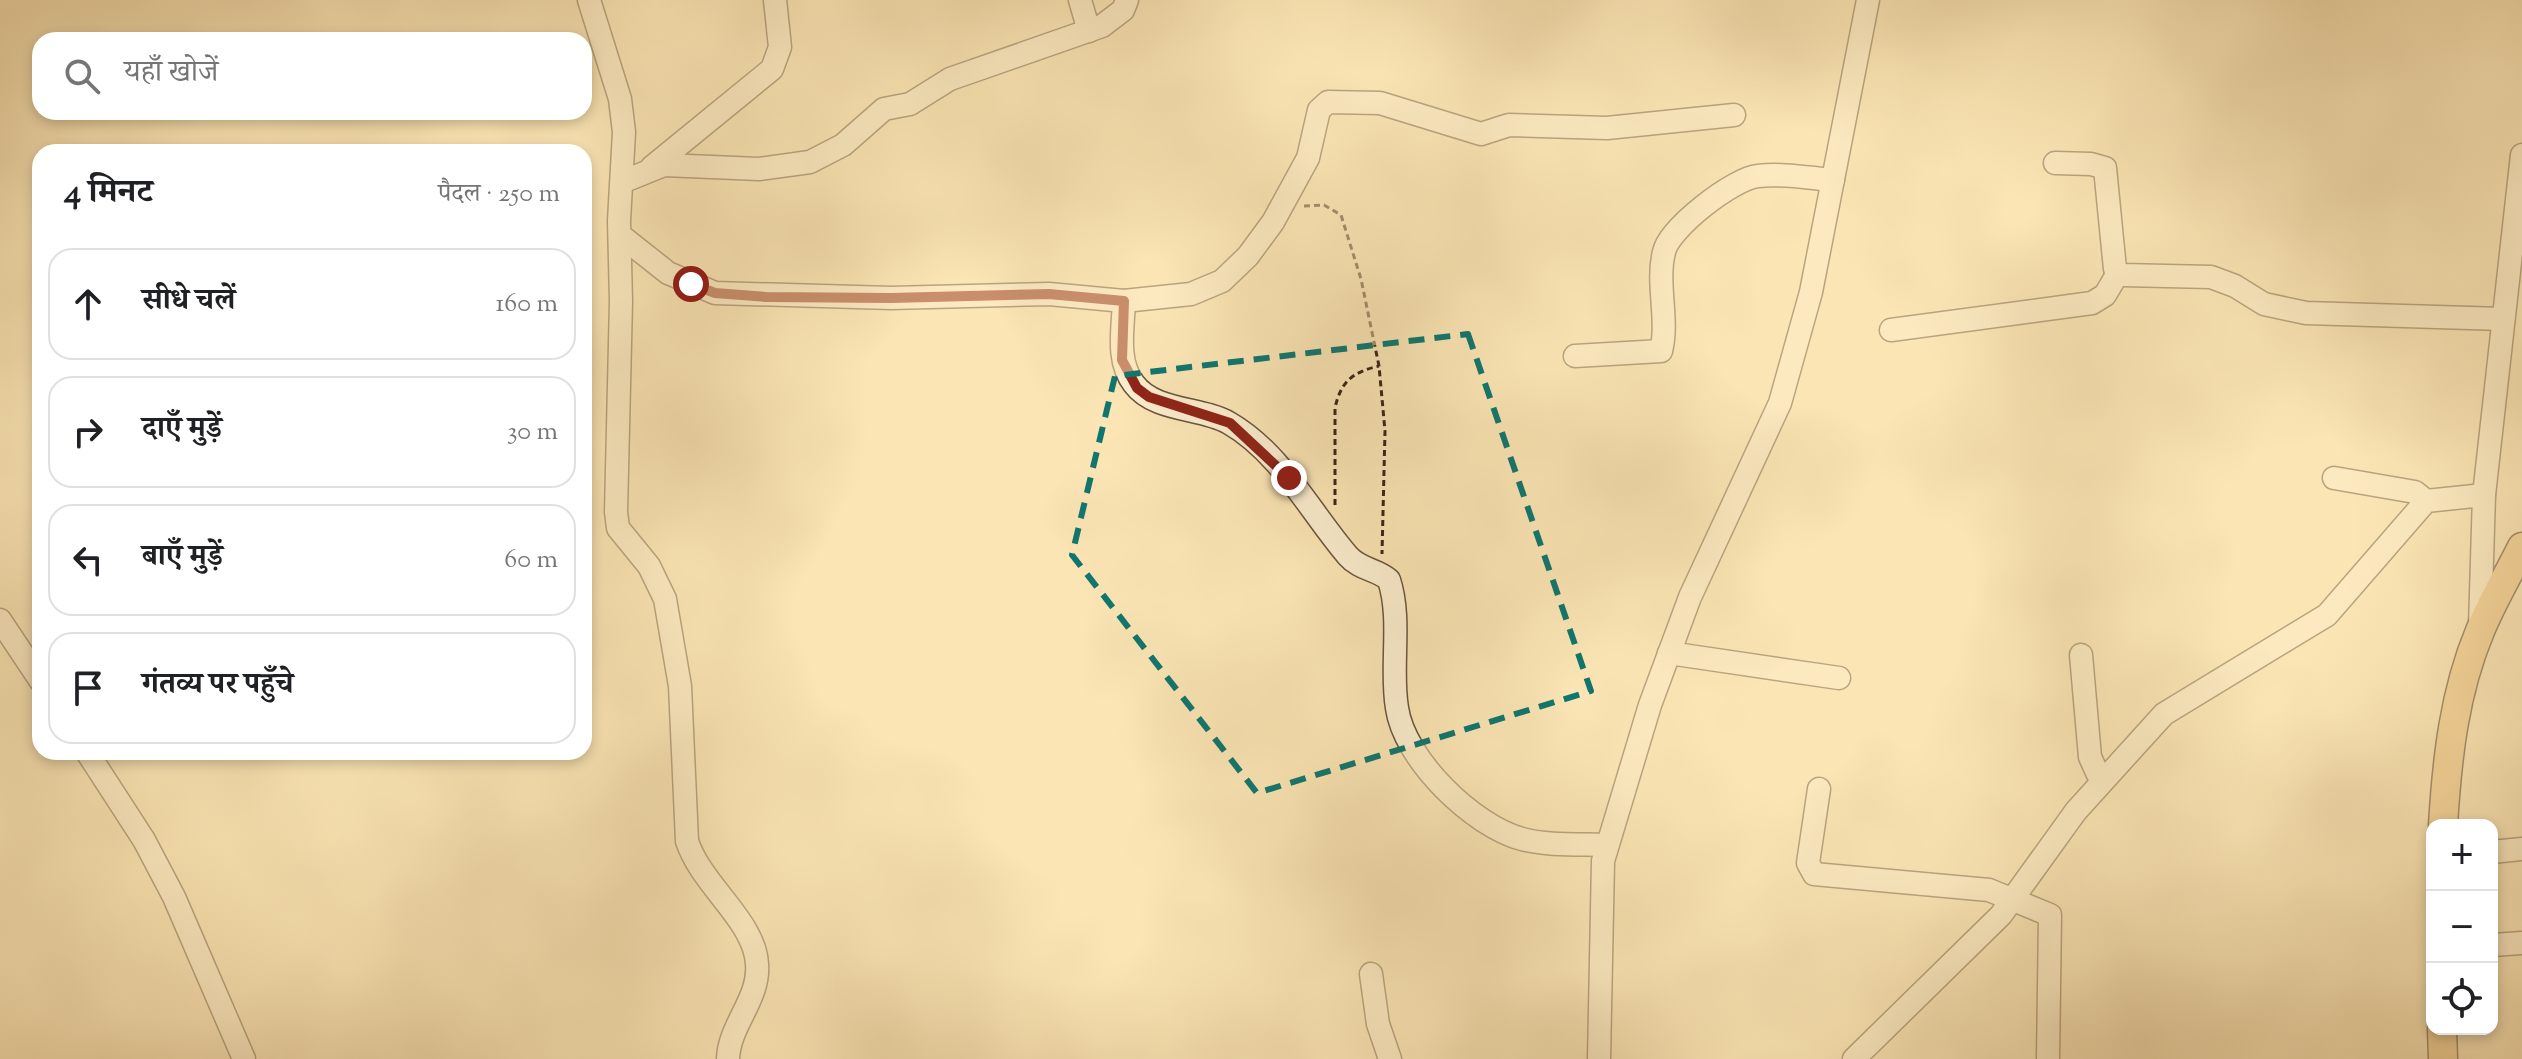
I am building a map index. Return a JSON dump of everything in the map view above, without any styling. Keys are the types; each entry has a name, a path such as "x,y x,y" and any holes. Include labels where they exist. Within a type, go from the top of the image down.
{"main road":[{"path":"2443,819 2448,746 2480,632 2522,547"},
{"path":"2442,1035 2443,1059"}],"street":[{"path":"589,0 620,99 625,155 620,235 618,528 649,566 665,599 680,686 687,841 692,856 747,933 758,963 754,992 731,1041 728,1059"},
{"path":"622,182 652,167 772,69 780,47 775,0"},
{"path":"1080,0 1089,31"},
{"path":"652,167 759,169 810,162 843,145 884,109 910,104 950,79 1114,20 1127,0"},
{"path":"1599,1059 1603,861 1607,845 1690,597 1780,403 1811,292 1868,0"},
{"path":"620,235 668,273 715,293 891,298 1049,294 1124,301 1191,294 1222,281 1248,256 1281,207 1311,148 1319,110 1328,102 1380,103 1481,134 1509,125 1607,128 1734,115"},
{"path":"2480,632 2484,495 2522,155"},
{"path":"1891,330 2092,303 2105,295 2118,273 2105,168 2091,164 2055,163"},
{"path":"1575,356 1661,351 1662,273 1667,242 1679,227 1732,186 1757,176 1833,180"},
{"path":"2118,273 2211,277 2235,286 2264,304 2306,313 2503,319"},
{"path":"1124,301 1122,360 1137,388 1169,405 1213,416 1245,434 1289,478 1335,540 1359,566 1382,575 1391,587 1397,708 1411,746 1422,762 1464,808 1509,835 1525,841 1607,845"},
{"path":"2334,478 2415,492 2426,501"},
{"path":"1862,1055 2011,902 2101,781 2164,714 2327,615 2426,501 2484,495"},
{"path":"0,620 32,668"},
{"path":"1669,653 1839,678"},
{"path":"2081,655 2090,757 2101,781"},
{"path":"92,760 144,840 174,897 244,1059"},
{"path":"1819,789 1808,863 1814,874 1989,890 2011,902 2043,910 2051,918 2048,1059"},
{"path":"2498,851 2522,849"},
{"path":"2498,945 2522,943"},
{"path":"1371,974 1378,1024 1390,1059"}],"path":[{"path":"1281,207 1324,205 1341,215 1361,279 1379,366 1385,431 1382,575"},
{"path":"1335,540 1335,408 1338,392 1359,371 1379,366"}],"highlighted area":[{"path":"1468,334 1591,691 1257,793 1072,555 1115,376"}],"route":[{"path":"691,284 715,293 766,297 1049,294 1124,301 1122,360 1137,388 1169,405 1192,409 1230,423 1289,478"}]}
